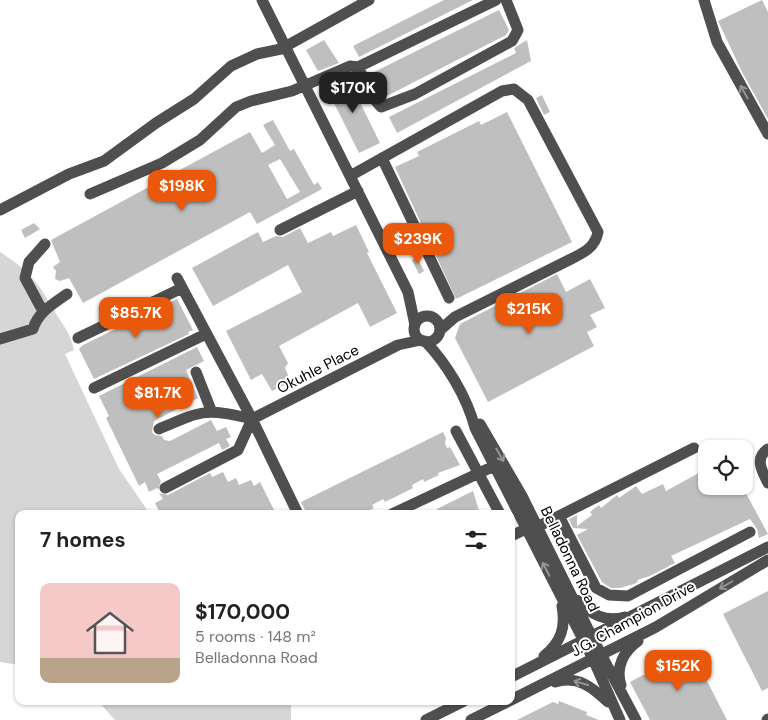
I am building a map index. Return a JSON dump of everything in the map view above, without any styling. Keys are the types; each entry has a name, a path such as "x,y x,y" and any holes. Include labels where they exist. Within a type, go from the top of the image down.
{"street":[{"name":"Belladonna Road","path":"262,0 408,292 436,325 445,365"},
{"path":"0,210 70,174 104,161 156,123 194,99 231,66 257,54 286,47 369,0"},
{"path":"90,194 162,162 200,140 236,107 305,86 350,66 358,67 496,0"},
{"path":"358,67 374,99 381,107 414,94 512,41 518,30 506,0"},
{"path":"704,0 717,42 768,134"},
{"path":"350,176 502,91 514,89 528,100 598,232 596,242 587,250 455,317 436,325 420,318 415,327"},
{"path":"382,158 449,298"},
{"path":"280,230 358,191"},
{"path":"44,310 25,278 29,262 45,244"},
{"path":"78,338 179,283 252,419 296,510"},
{"name":"Belladonna Road","path":"408,292 415,327 423,341 445,365 472,416 475,428 494,466 532,528"},
{"path":"0,339 33,329 36,320 44,310 67,294"},
{"path":"423,341 433,340 436,325"},
{"name":"Okuhle Place","path":"398,345 415,327"},
{"path":"94,388 206,334"},
{"name":"Okuhle Place","path":"252,419 398,345 423,341"},
{"path":"196,372 211,410"},
{"path":"159,430 193,414 211,410 252,419"},
{"name":"Belladonna Road","path":"472,416 481,425 497,451 532,528 587,640 636,720"},
{"path":"165,488 238,450 252,419"},
{"path":"456,431 498,510"},
{"path":"515,534 559,516 694,448"},
{"path":"768,449 761,454 760,460 768,483"},
{"path":"400,510 494,466"},
{"path":"559,516 596,588 619,597 628,596 750,532"},
{"name":"J.G. Champion Drive","path":"515,676 768,547"},
{"name":"J.G. Champion Drive","path":"515,698 656,627 768,560"},
{"path":"566,595 590,612 611,620 648,609"},
{"path":"532,667 550,651 560,638 564,623 566,595"},
{"path":"630,708 618,677 620,667 631,646 656,627"},
{"name":"Belladonna Road","path":"597,657 613,707 620,720"},
{"path":"540,686 559,680 580,682 589,685 613,707"},
{"path":"426,720 456,705"},
{"name":"J.G. Champion Drive","path":"471,720 502,705"}],"shaded area":[{"path":"0,252 32,278 44,293 66,330 74,350 65,354 119,469 147,510 15,510 15,664 0,662"},
{"path":"102,705 291,705 291,720 115,720"}],"building":[{"path":"444,0 473,0 359,57 353,46"},
{"path":"762,0 768,12 768,119 742,72 718,21"},
{"path":"499,10 509,30 506,35 383,98 380,95 370,74"},
{"path":"324,40 339,63 318,71 306,50"},
{"path":"527,40 531,61 397,133 389,117 516,53 514,48"},
{"path":"347,76 380,143 359,153 325,85"},
{"path":"542,95 550,112 544,115 536,98"},
{"path":"507,112 572,242 456,299 395,167 419,156 417,152 479,121 481,125"},
{"path":"273,120 290,151 294,149 314,185 318,182 322,189 257,224 250,212 83,303 69,278 60,281 55,279 56,271 53,267 60,262 51,240 250,132 262,153 275,145 263,125","holes":["280,159 300,192 287,199 268,165"]},
{"path":"34,223 40,229 25,238 21,230"},
{"path":"356,225 369,252 367,253 397,313 370,327 358,303 279,346 288,363 285,368 291,382 272,391 262,374 251,380 226,331 302,292 288,265 213,306 192,268 258,232 263,242 276,236 283,237 300,228 308,243 331,232 333,236"},
{"path":"417,257 424,271 419,274 412,260"},
{"path":"557,274 566,292 590,279 605,308 590,315 597,327 587,332 594,346 488,402 455,338 460,324"},
{"path":"177,299 193,330 188,332 189,334 94,379 79,349 83,345"},
{"path":"197,347 204,361 186,370 198,398 154,421 152,432 155,435 162,436 164,440 170,441 211,420 217,431 226,427 231,437 226,439 230,446 222,450 219,443 157,474 161,481 158,490 157,488 149,492 145,482 139,486 106,418 109,416 99,396"},
{"path":"443,432 447,448 450,447 460,465 438,473 439,475 424,482 423,479 412,485 413,488 385,502 383,499 372,505 374,508 370,510 305,510 301,502"},
{"path":"223,472 228,482 236,478 239,485 251,480 254,486 260,482 274,510 158,510 155,503 163,499 159,493 168,495 210,473 212,477"},
{"path":"698,473 698,495 747,495 768,534 759,538 757,529 750,519 671,556 675,563 650,576 637,580 638,582 634,584 620,588 611,588 602,582 577,535 588,529 573,528 569,519 577,515 577,526 592,515 590,512 599,505 601,508 617,495 619,498 636,486 642,494 663,484 666,491"},
{"path":"473,491 479,510 437,510"},
{"path":"768,591 768,688 762,691 723,614"},
{"path":"691,650 727,720 650,720 630,682"},
{"path":"559,701 587,712 586,715 599,720 517,720 553,702 558,704"}]}
